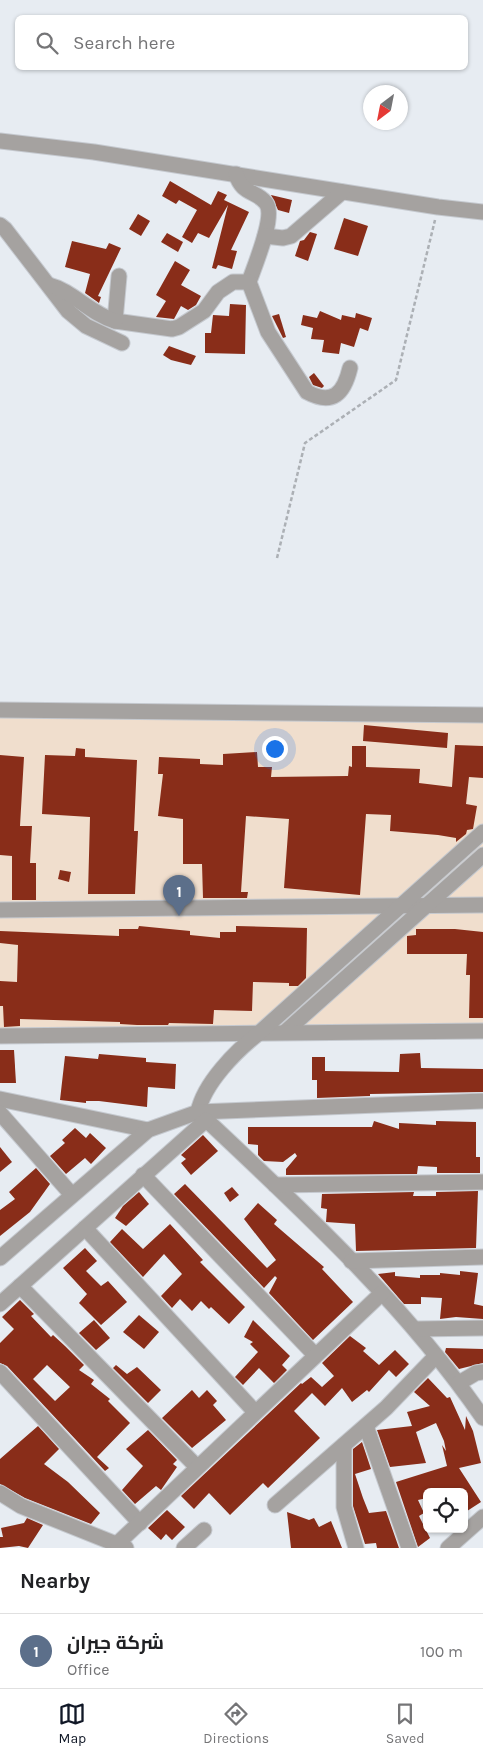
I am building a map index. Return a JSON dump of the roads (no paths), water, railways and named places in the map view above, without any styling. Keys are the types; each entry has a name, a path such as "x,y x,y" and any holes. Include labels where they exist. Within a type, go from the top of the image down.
{"street":[{"path":"0,141 94,152 438,207 483,212"},
{"path":"236,174 244,190 265,202 268,208 266,236 249,282 268,332 307,392 317,397 332,398 342,390 347,382 350,368"},
{"path":"266,236 283,238 291,236 342,192"},
{"path":"0,225 68,311 86,326 122,343"},
{"path":"114,321 119,276"},
{"path":"48,284 63,288 100,316 114,321 172,329 204,311 218,292 233,282 249,282"},
{"path":"0,710 483,714"},
{"path":"483,832 404,906 235,1052 200,1101 202,1116 275,1185 382,1294 414,1329 458,1383 483,1418"},
{"path":"285,1032 483,855"},
{"path":"0,910 483,905"},
{"path":"404,906 406,923"},
{"path":"0,1036 483,1031"},
{"path":"0,1099 10,1099 148,1130"},
{"path":"1,1255 148,1130 202,1116 483,1101"},
{"path":"0,1113 72,1195"},
{"path":"0,1304 144,1175 202,1116"},
{"path":"144,1175 315,1355"},
{"path":"275,1185 483,1182"},
{"path":"85,1228 255,1412"},
{"path":"351,1261 483,1257"},
{"path":"20,1286 197,1467"},
{"path":"0,1493 21,1506 121,1546 140,1523 197,1467 382,1294"},
{"path":"414,1329 483,1328"},
{"path":"275,1505 366,1426 436,1356"},
{"path":"0,1372 140,1523"},
{"path":"458,1383 476,1372 483,1372"},
{"path":"366,1426 409,1548"},
{"path":"344,1445 344,1507 356,1548"},
{"path":"448,1548 483,1517"},
{"path":"184,1548 204,1530"}],"place":[{"name":"شركة جيران","path":"179,916"}]}
